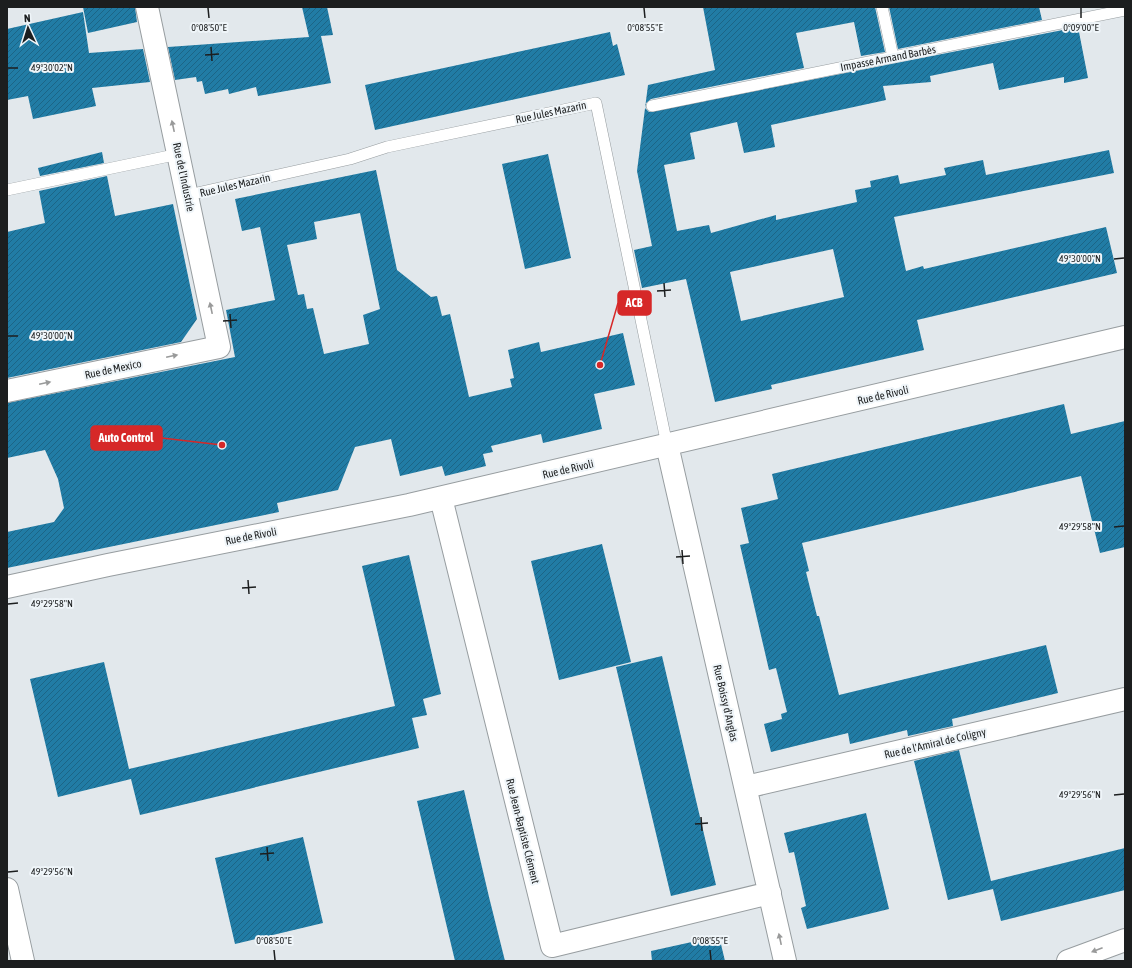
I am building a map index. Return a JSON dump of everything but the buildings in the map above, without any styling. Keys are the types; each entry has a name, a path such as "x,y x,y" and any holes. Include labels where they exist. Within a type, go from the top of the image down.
{"street":[{"name":"Rue de l'Industrie","path":"147,7 180,154 219,347"},
{"name":"Rue de Rivoli","path":"7,587 108,565 441,498 1125,337"},
{"name":"Rue de Mexico","path":"7,391 219,347"},
{"name":"Rue Boissy d'Anglas","path":"668,445 785,961"},
{"name":"Rue Jean-Baptiste Clément","path":"441,498 552,946 770,893"},
{"name":"Rue de l'Amiral de Coligny","path":"746,787 1125,699"},
{"path":"7,889 10,914 23,961"},
{"path":"1068,961 1125,940"}],"lane":[{"path":"882,7 893,57"},
{"name":"Impasse Armand Barbès","path":"652,106 1125,10"},
{"name":"Rue Jules Mazarin","path":"188,195 350,159 387,147 596,103 668,445"},
{"path":"7,190 180,154"}],"place":[{"name":"ACB","path":"600,365"},
{"name":"Auto Control","path":"222,445"}]}
